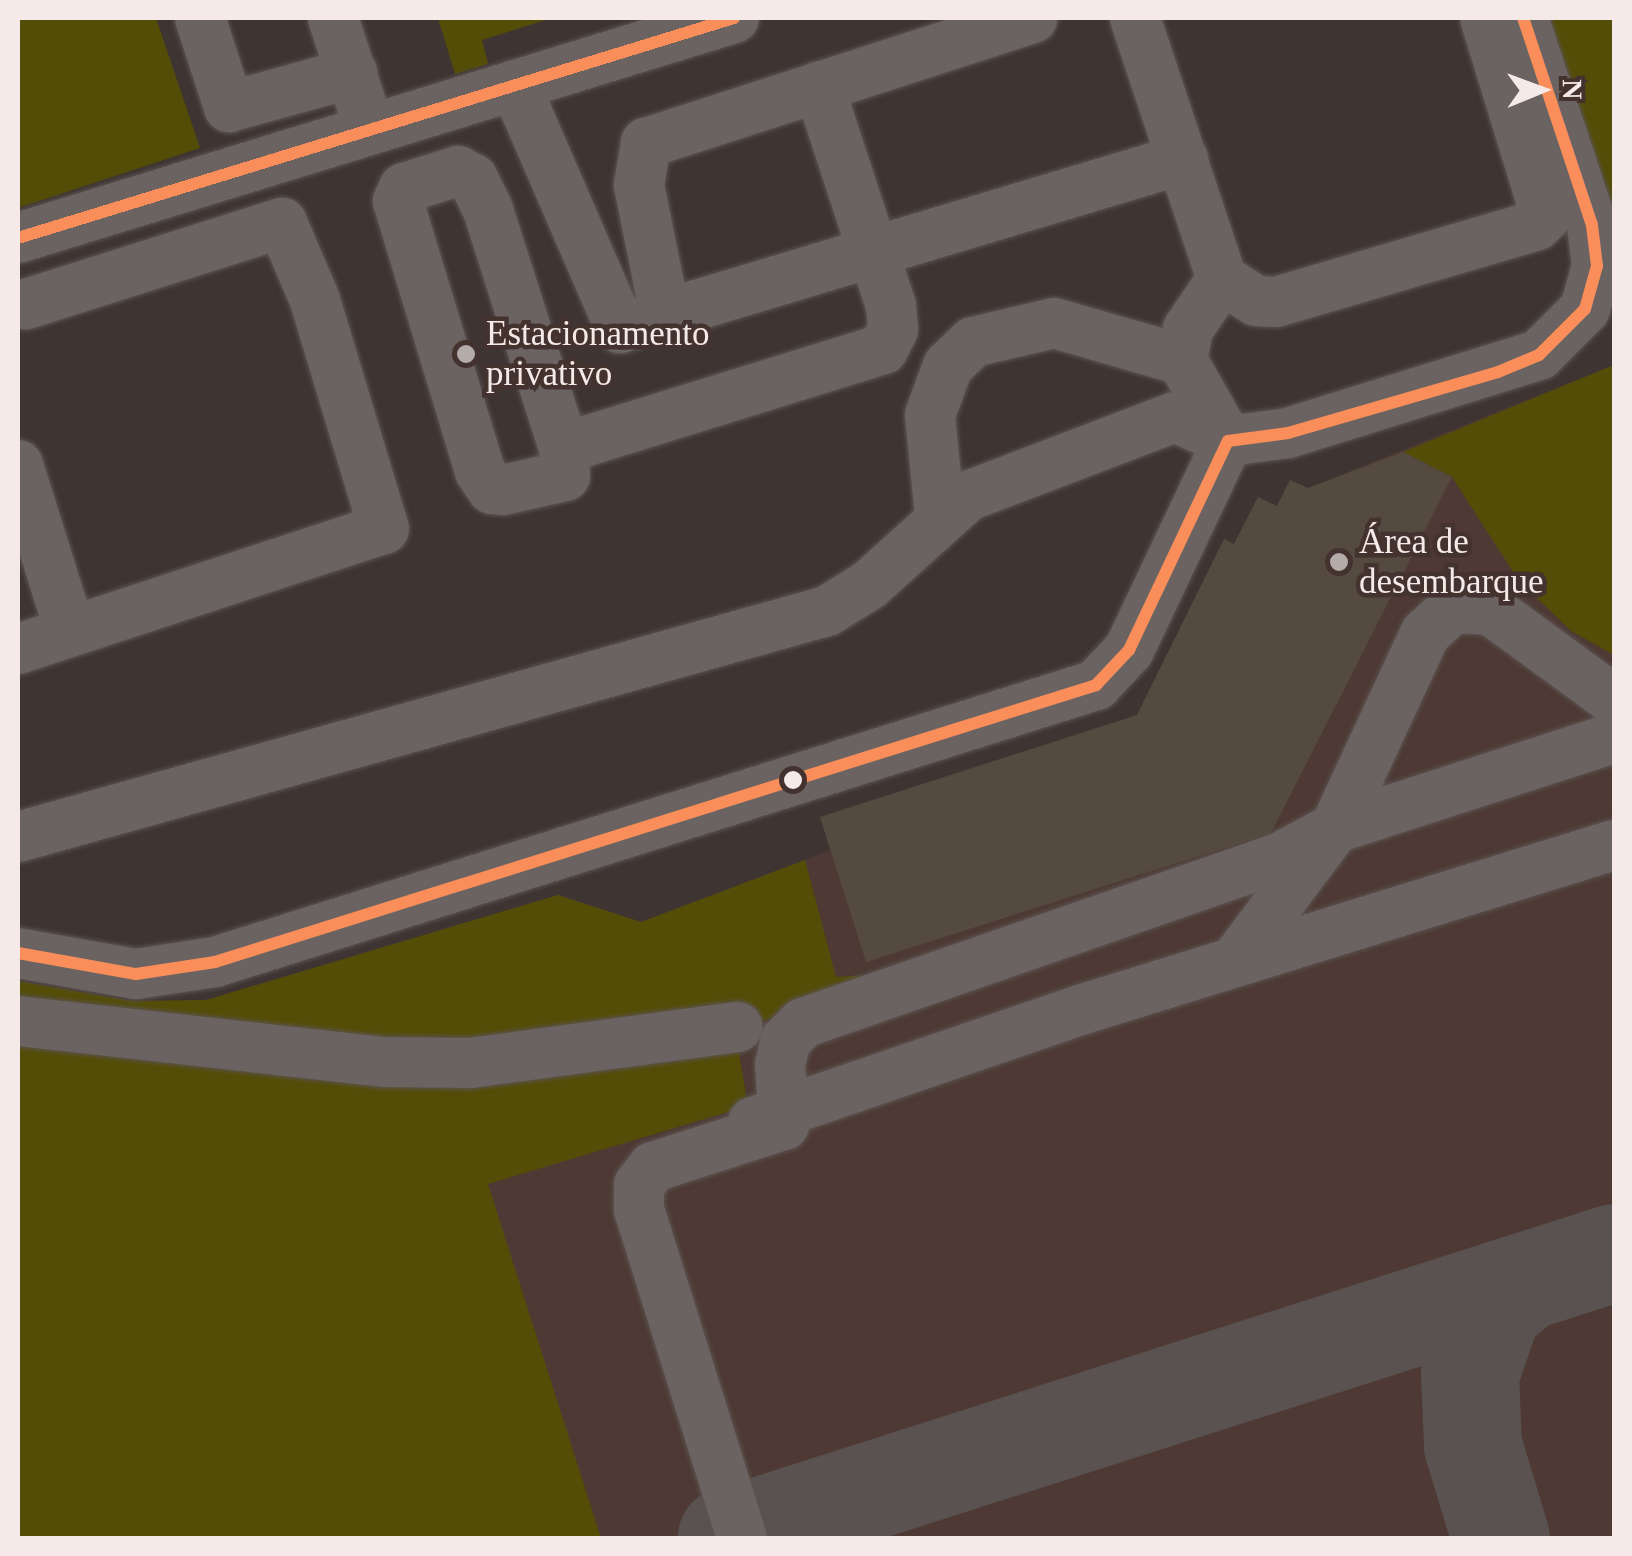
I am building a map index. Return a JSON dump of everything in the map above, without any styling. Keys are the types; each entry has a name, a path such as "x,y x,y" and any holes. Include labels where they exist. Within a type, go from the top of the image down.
{"street":[{"path":"200,18 230,107 286,95 352,74"},
{"path":"333,18 370,130"},
{"path":"18,238 734,18"},
{"path":"666,319 639,185 646,142 1032,18"},
{"path":"1135,18 1222,279 1256,301 1296,299 1537,225 1546,204 1484,18"},
{"path":"18,837 827,611 869,586 940,517 968,496 1176,417 1228,441 1288,433 1498,372 1539,355 1585,310 1597,266 1592,226 1523,18"},
{"path":"516,84 610,318 632,329 1184,159"},
{"path":"564,448 867,359 893,329 875,255 819,86"},
{"path":"286,95 305,150"},
{"path":"443,172 473,178 564,448 564,476 503,490 485,483 402,215 404,188 443,172"},
{"path":"18,649 375,536 384,521 315,300 282,223 26,304"},
{"path":"1222,279 1188,329 1182,360 1228,441"},
{"path":"940,517 930,415 948,366 973,342 1054,322 1182,360"},
{"path":"18,953 136,974 215,962 1096,686 1130,650 1228,441"},
{"path":"18,465 70,631"},
{"path":"1236,960 1335,828 1425,634 1453,608 1491,610 1614,700"},
{"path":"742,1538 639,1210 640,1185 653,1167 784,1125 780,1064 786,1040 803,1023 1279,858 1335,828 1614,738"},
{"path":"720,1538 614,1216 614,1195 630,1166 1236,960 1614,845"},
{"path":"18,1021 384,1062 471,1063 738,1027"}],"shaded area":[{"path":"18,18 156,18 200,148 18,208"},
{"path":"438,18 552,18 482,40 488,64 455,74"},
{"path":"1550,18 1614,18 1614,252"},
{"path":"1614,365 1614,1538 18,1538 18,981 132,1001 206,1000 558,895 641,922 805,860 830,850 820,817 1137,715 1224,539 1234,544 1258,497 1277,506 1290,480 1308,488"},
{"path":"1614,365 1614,655 1571,631 1519,581 1452,477 1403,452"},
{"path":"805,860 836,977 865,975 868,990 759,1022 738,1047 748,1106 488,1184 601,1538 18,1538 18,981 132,1001 206,1000 558,895 641,922"}],"building":[{"path":"1403,452 1452,477 1271,833 866,962 820,817 1137,715 1224,539 1234,544 1258,497 1277,506 1290,480 1308,488"}],"taxiway":[{"path":"727,1537 1614,1253"},
{"path":"1501,1538 1473,1446 1470,1375 1493,1308 1523,1283"}],"transit line":[{"path":"18,238 734,18"},
{"path":"18,953 136,974 215,962 1096,685 1129,650 1228,441 1288,433 1498,372 1539,355 1585,309 1597,266 1592,225 1523,18"}],"place":[{"name":"Estacionamento privativo","path":"466,354"},
{"name":"Área de desembarque","path":"1339,562"}]}
